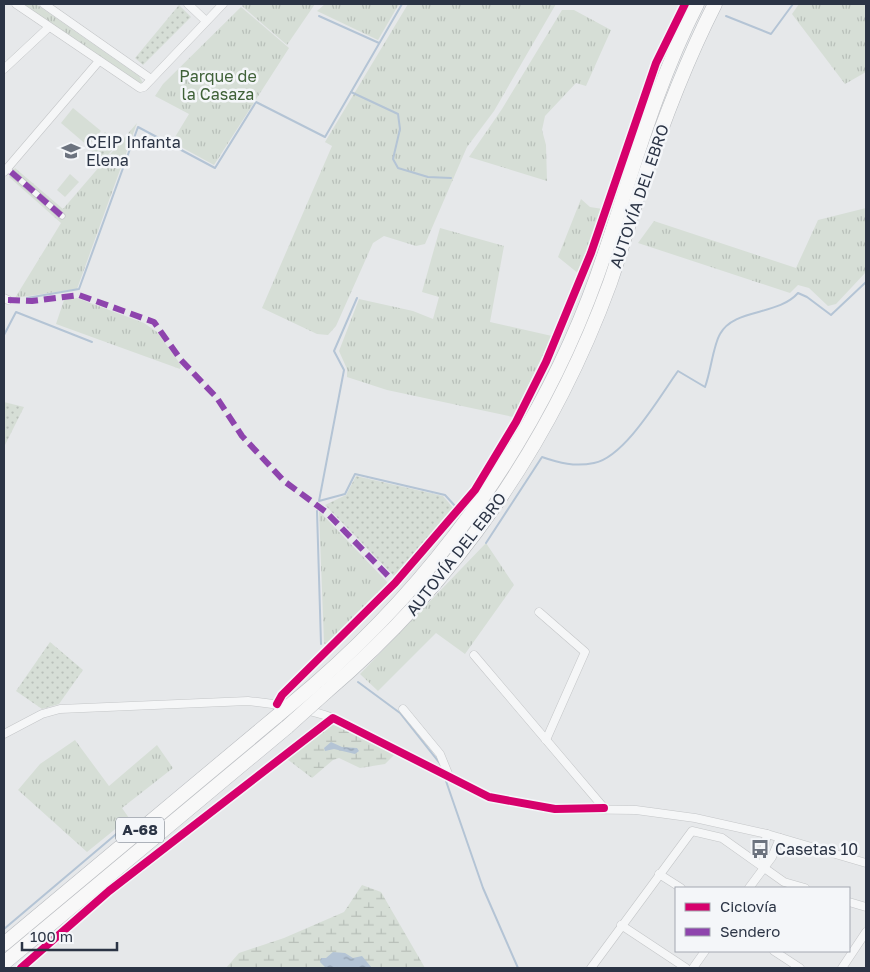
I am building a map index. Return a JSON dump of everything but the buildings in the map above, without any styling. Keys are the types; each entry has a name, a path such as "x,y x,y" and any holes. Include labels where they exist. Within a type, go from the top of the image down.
{"highway":[{"name":"AUTOVÍA DEL EBRO","path":"4,944 277,710 315,684 383,620 431,567 497,478 543,399 571,340 596,277 661,88 682,34 697,4"},
{"name":"AUTOVÍA DEL EBRO","path":"4,963 287,727 394,631 434,588 509,487 556,405 583,348 610,283 677,86 714,6"}],"street":[{"path":"16,4 140,88 223,4"},
{"path":"44,4 151,79"},
{"path":"188,4 206,21"},
{"path":"277,710 282,695 395,583 475,490 516,422 546,362 591,253 656,63 685,4"},
{"path":"4,69 49,27"},
{"path":"62,216 6,169 99,61"},
{"path":"539,612 585,652 546,740"},
{"path":"474,655 604,808"},
{"path":"4,734 42,714 60,709 248,701 277,710 317,712 333,718 489,797 554,808 604,808 678,815 767,834 866,863"},
{"path":"404,709 440,754 449,776"},
{"path":"21,968 109,891 333,718"},
{"path":"590,968 692,831 722,838 784,882 802,887"},
{"path":"764,867 763,854 767,834"},
{"path":"750,887 772,857 780,838"},
{"path":"659,874 679,887"},
{"path":"850,902 866,907"},
{"path":"621,925 686,968"},
{"path":"842,968 866,932"},
{"path":"693,968 704,952"},
{"path":"776,952 800,968"}],"green space":[{"path":"21,4 36,4 139,76 143,83 141,85"},
{"path":"244,4 315,4 287,45 242,6"},
{"path":"325,4 399,4 378,40 317,11"},
{"path":"408,4 556,4 494,111 467,147 425,244 416,246 384,236 373,243 336,326 328,335 317,334 262,308 332,146 325,142"},
{"path":"799,4 866,4 866,72 845,84 792,14"},
{"path":"179,5 191,17 143,65 135,58"},
{"name":"Parque de la Casaza","path":"241,7 289,48 214,165 172,142 189,114 155,96 163,84"},
{"path":"562,10 574,10 611,30 586,86 576,83 545,116 542,130 546,145 547,181 469,157 502,109"},
{"path":"73,108 101,131 88,146 61,123"},
{"path":"137,123 77,289 15,298 61,223 9,177 15,168 63,209"},
{"path":"105,132 118,143 103,161 90,150"},
{"path":"70,174 79,182 65,197 57,190"},
{"path":"581,199 590,207 603,209 579,274 558,257"},
{"path":"866,208 866,272 836,304 828,306 809,288 798,285 790,293 638,243 654,221 796,268 818,220"},
{"path":"440,228 504,246 490,322 552,336 513,417 387,390 347,377 347,369 339,351 359,299 413,311 433,319 439,297 422,292"},
{"path":"77,298 144,323 157,332 181,365 180,369 56,324 64,300"},
{"path":"4,402 24,407 4,447"},
{"path":"356,476 443,496 454,509 395,577 325,505 346,495"},
{"path":"319,511 389,584 327,647 324,643"},
{"path":"486,543 514,585 465,654 436,633 378,691 360,674"},
{"path":"50,642 83,670 59,704 42,709 16,691"},
{"path":"331,724 355,734 394,755 385,764 360,768 339,758 333,760 312,778 287,759"},
{"path":"75,740 109,786 157,745 173,768 122,808 129,818 87,852 18,790 40,764"},
{"path":"362,885 381,892 425,968 226,968 239,953 284,938 344,912"}],"water":[{"path":"331,742 342,747 357,748 359,751 355,754 334,749 325,751 324,748"},
{"path":"333,952 345,953 353,958 362,956 372,968 326,968 320,962 321,958 326,958"}],"waterway":[{"path":"27,298 79,289 138,127 215,168 256,102 325,137 402,4"},
{"path":"726,16 771,34 793,4"},
{"path":"319,16 379,43"},
{"path":"351,92 398,114 400,129 393,159 398,168 428,177 451,178"},
{"path":"486,543 542,457 561,463 580,465 594,463 606,458 618,450 641,424 678,371 705,387 720,334 735,320 779,305 798,293 807,297 831,315 866,282"},
{"path":"357,298 334,351 344,370 319,501 345,494 355,474 445,495 456,507"},
{"path":"4,335 16,312 92,342"},
{"path":"317,511 321,644"},
{"path":"358,682 400,713 442,766"},
{"path":"446,781 483,888 518,968"},
{"path":"4,929 134,819"}],"marked path":[{"path":"11,172 62,216"},
{"path":"8,300 32,301 79,295 154,322 181,360 217,398 242,436 284,481 326,512 395,583"}],"cycle path":[{"path":"277,704 282,695 395,583 475,490 516,422 546,362 591,253 656,63 685,4"},
{"path":"21,968 109,891 333,718 489,797 555,809 604,808"}],"place":[{"name":"CEIP Infanta Elena","path":"71,151"},
{"name":"Casetas 10","path":"760,849"}]}
